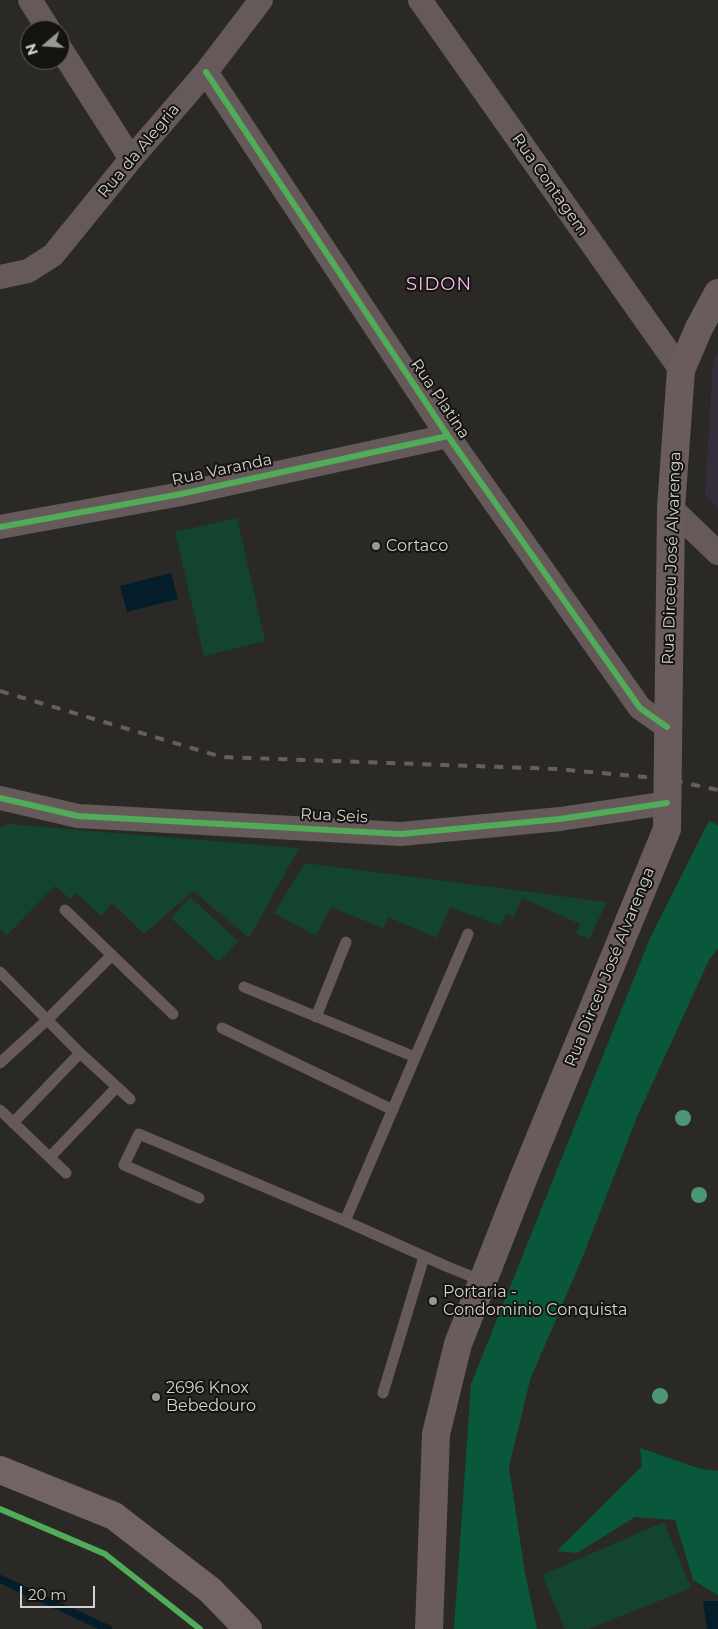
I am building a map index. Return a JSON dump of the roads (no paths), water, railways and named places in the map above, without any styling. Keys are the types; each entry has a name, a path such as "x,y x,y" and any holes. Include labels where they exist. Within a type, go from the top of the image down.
{"main road":[{"name":"Rua Dirceu José Alvarenga","path":"429,1629 436,1434 458,1344 523,1179 667,828 671,508 681,370 699,328 718,293"},
{"path":"0,1470 114,1516 210,1590 248,1629"}],"street":[{"path":"30,0 43,20"},
{"name":"Rua da Alegria","path":"0,277 28,271 54,255 131,159 206,72 261,0"},
{"name":"Rua Contagem","path":"420,0 681,370"},
{"path":"70,64 131,159"},
{"name":"Rua Platina","path":"206,72 448,436 640,708 667,727"},
{"name":"Rua Varanda","path":"0,527 181,494 448,436"},
{"path":"671,508 718,553"},
{"name":"Rua Seis","path":"0,798 78,816 400,834 560,819 667,803"}],"lane":[{"path":"65,910 174,1014"},
{"path":"346,1221 468,934"},
{"path":"316,1016 346,942"},
{"path":"0,1063 47,1020 112,955"},
{"path":"0,972 80,1053 130,1100"},
{"path":"244,988 415,1057"},
{"path":"222,1028 393,1110"},
{"path":"13,1122 80,1053"},
{"path":"50,1158 116,1088"},
{"path":"0,1110 66,1173"},
{"path":"199,1198 124,1165 139,1134 346,1221 483,1282"},
{"path":"383,1393 424,1257"}],"water":[{"path":"171,573 178,599 127,612 120,586"},
{"path":"703,1601 718,1601 718,1629 707,1629"}],"waterway":[{"path":"0,1579 108,1629"}],"railway":[{"path":"0,691 222,757 557,769 667,779 718,790"}],"place":[{"name":"Cortaco","path":"376,546"},
{"name":"Portaria - Condominio Conquista","path":"433,1301"},
{"name":"2696 Knox Bebedouro","path":"156,1397"}],"district":[{"name":"SIDON","path":"439,285"}]}
